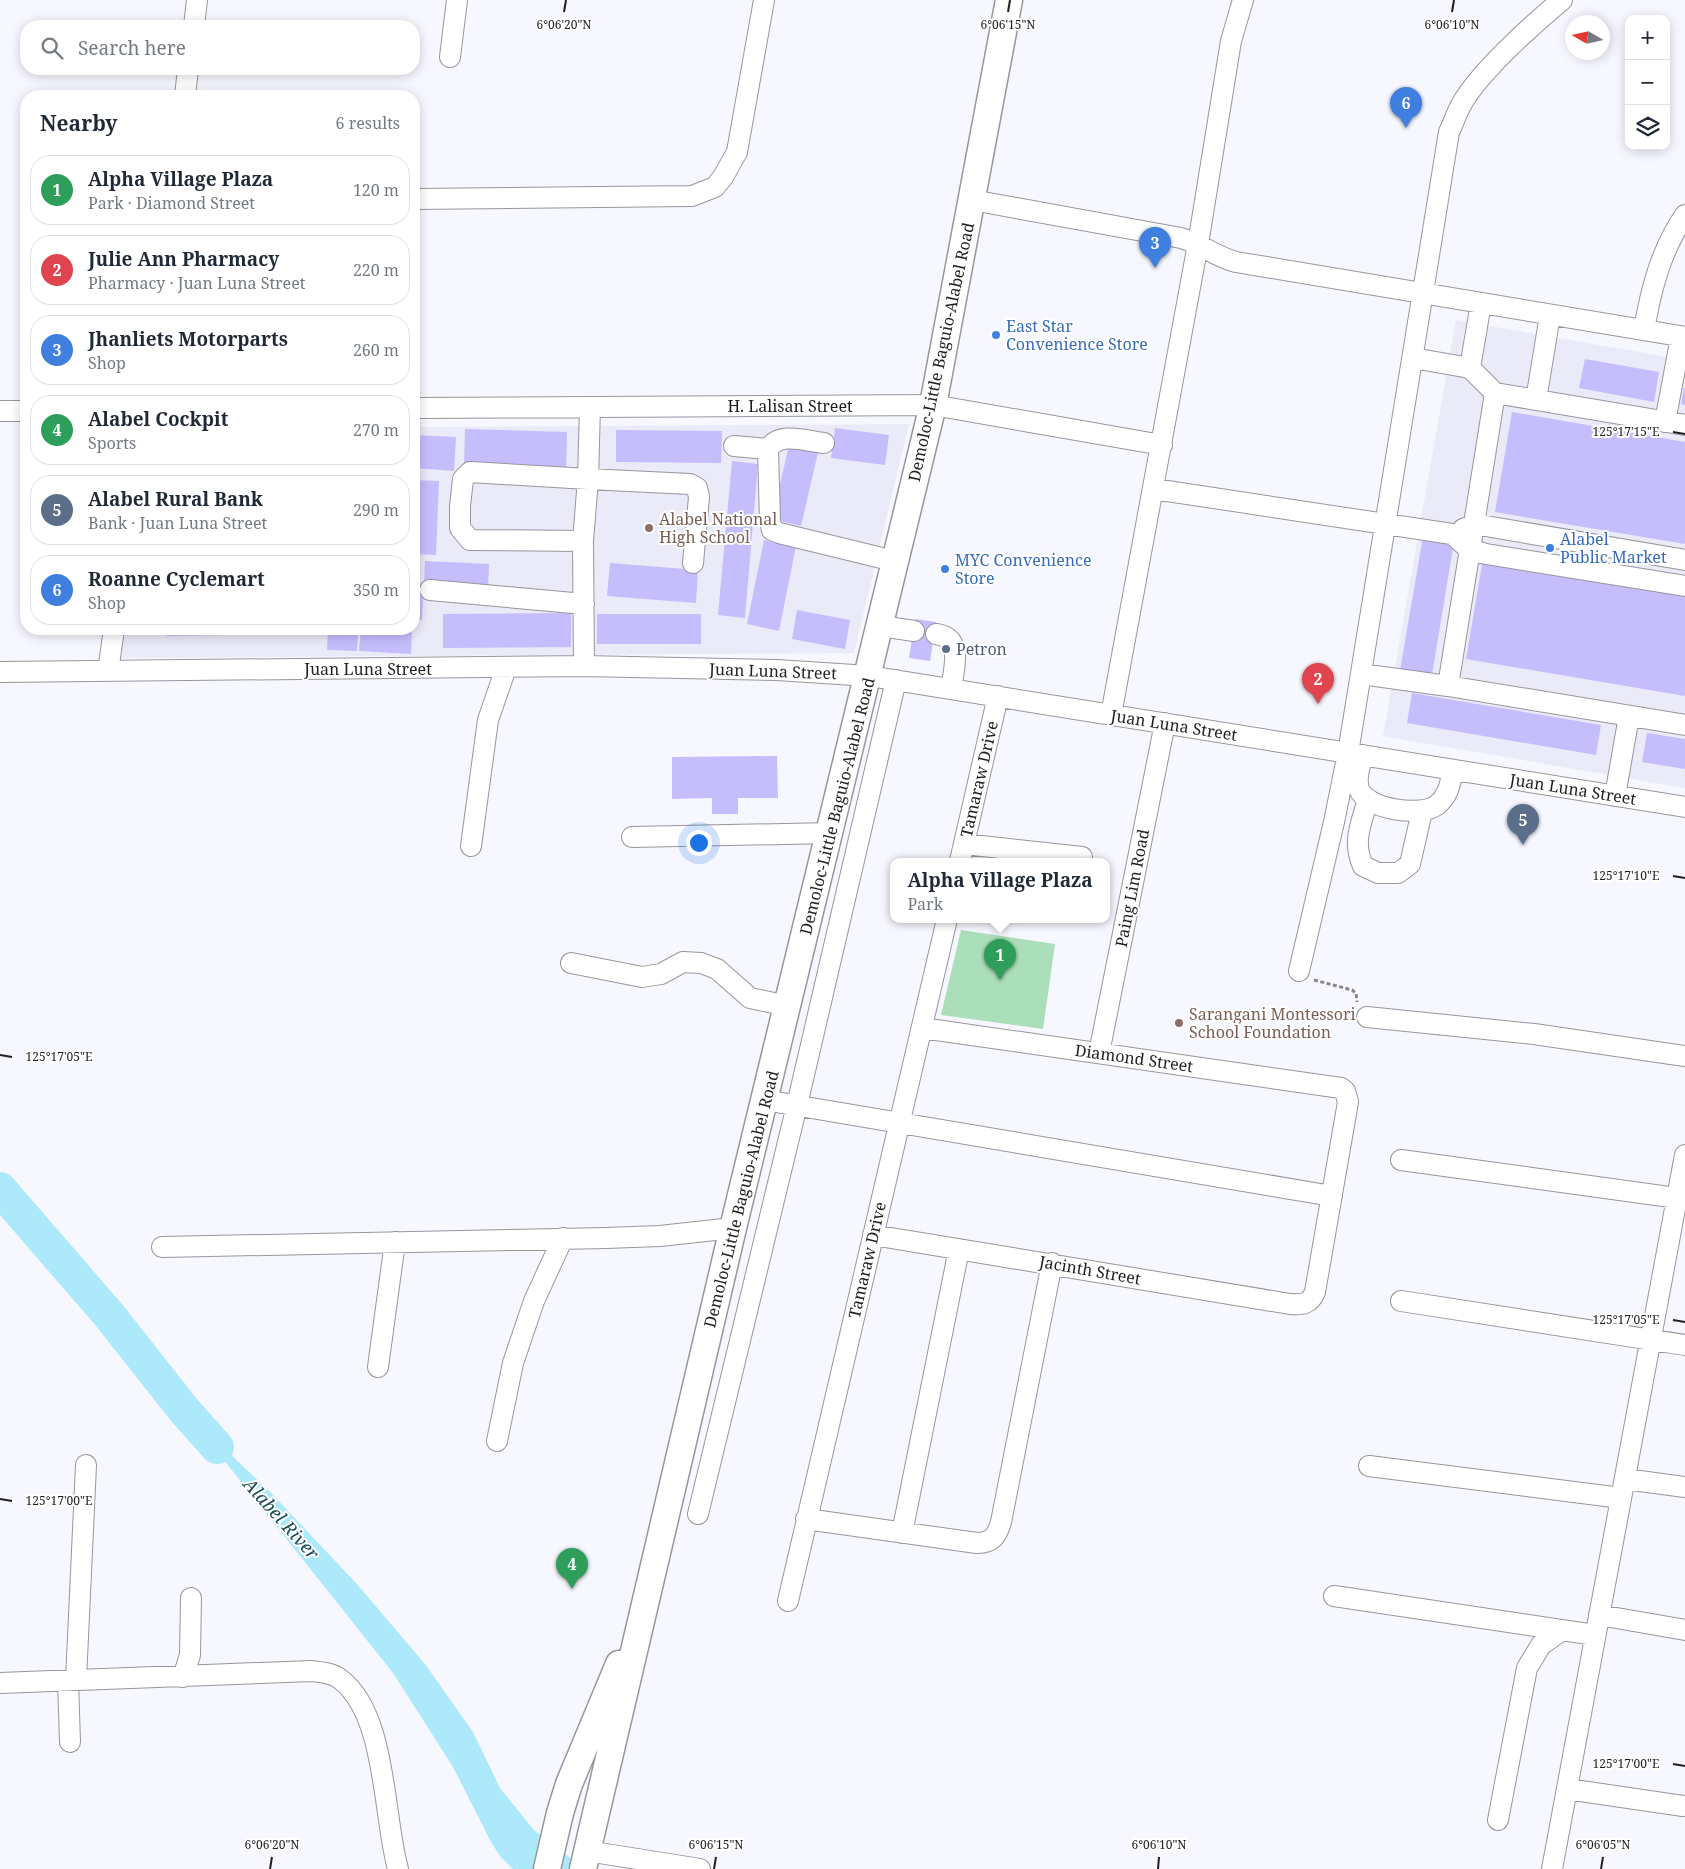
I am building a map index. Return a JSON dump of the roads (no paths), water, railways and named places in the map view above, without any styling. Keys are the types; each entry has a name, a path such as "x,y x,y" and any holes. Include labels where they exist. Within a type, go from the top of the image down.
{"main road":[{"name":"Demoloc-Little Baguio-Alabel Road","path":"585,1860 733,1228 869,676 894,561 934,405 1009,0"},
{"name":"Demoloc-Little Baguio-Alabel Road","path":"547,1869 556,1830 583,1745 644,1607"}],"street":[{"path":"195,20 197,0"},
{"path":"450,57 456,0"},
{"path":"420,199 692,196 715,187 738,152 764,0"},
{"path":"1111,714 1198,244 1231,41 1243,0"},
{"path":"1299,971 1334,822 1356,754 1361,674 1449,132 1460,106 1477,84 1504,54 1562,0"},
{"path":"186,90 187,75"},
{"path":"972,200 1170,236 1198,244 1217,256 1236,262 1683,337 1665,422"},
{"path":"1644,330 1651,292 1662,257 1685,215"},
{"path":"1470,368 1481,303"},
{"path":"1536,400 1550,314"},
{"path":"1413,358 1470,368 1495,392 1685,425"},
{"path":"1448,686 1495,392"},
{"name":"H. Lalisan Street","path":"420,408 934,405 1162,445"},
{"path":"584,666 583,541 588,479 590,407"},
{"path":"0,411 20,411"},
{"path":"824,443 781,438 772,442 768,449 770,521 772,530 894,561"},
{"path":"734,446 768,449"},
{"path":"583,541 470,540 460,528 463,479 470,472 690,484 697,488 699,497 693,563"},
{"path":"1154,489 1452,534 1470,550 1685,586"},
{"path":"1452,534 1474,524 1685,560"},
{"path":"1632,577 1637,552"},
{"path":"430,590 584,604"},
{"path":"881,626 914,631"},
{"path":"936,634 944,635 952,642 956,654 951,689"},
{"path":"108,672 113,635"},
{"name":"Juan Luna Street","path":"0,672 584,666 778,670 869,676 1685,807"},
{"path":"471,846 488,720 506,668"},
{"path":"1361,674 1448,686 1685,725"},
{"path":"698,1514 797,1106 896,680"},
{"name":"Tamaraw Drive","path":"962,852 998,696"},
{"path":"1615,796 1629,716"},
{"name":"Paing Lim Road","path":"1099,1053 1165,723"},
{"path":"1351,774 1360,790 1368,799 1380,806 1422,811 1436,805 1448,792 1453,770"},
{"path":"1368,799 1357,838 1357,853 1363,866 1378,872 1398,874 1410,864 1422,811"},
{"path":"632,837 831,832"},
{"path":"962,852 1082,857"},
{"name":"Tamaraw Drive","path":"788,1601 946,923"},
{"path":"571,963 642,977 661,974 683,962 701,963 717,969 750,998 788,1006"},
{"path":"1367,1017 1534,1034 1685,1056"},
{"name":"Diamond Street","path":"922,1028 1336,1087 1345,1091 1348,1102 1332,1196"},
{"path":"764,1100 1332,1196"},
{"path":"1552,1869 1651,1339 1681,1199 1685,1155"},
{"path":"1401,1160 1681,1199"},
{"name":"Jacinth Street","path":"873,1235 1052,1263 1290,1304 1306,1304 1315,1292 1332,1196"},
{"path":"162,1247 660,1236 733,1228"},
{"path":"497,1441 513,1363 534,1301 562,1238"},
{"path":"378,1367 395,1242"},
{"path":"902,1533 959,1248"},
{"path":"806,1519 977,1543 992,1540 998,1533 1052,1263"},
{"path":"1401,1301 1685,1345"},
{"path":"70,1742 72,1681 86,1465"},
{"path":"1369,1466 1621,1498"},
{"path":"1625,1479 1685,1487"},
{"path":"1334,1596 1595,1635"},
{"path":"184,1677 190,1655 192,1598"},
{"path":"1599,1615 1685,1630"},
{"path":"1498,1820 1527,1668 1540,1645 1562,1630"},
{"path":"0,1683 311,1671 340,1678 352,1690 374,1731 398,1869"},
{"path":"1567,1789 1683,1806"},
{"path":"585,1860 700,1869"}],"water":[{"path":"184,1410 272,1494 356,1583 425,1664 473,1732 500,1788 534,1830 585,1869 513,1869 500,1856 453,1767 393,1673"}],"waterway":[{"name":"Alabel River","path":"0,1189 109,1315 184,1410 217,1447"}],"place":[{"name":"Roanne Cyclemart","path":"1406,128"},
{"name":"Jhanliets Motorparts","path":"1155,268"},
{"name":"East Star Convenience Store","path":"996,335"},
{"name":"Alabel National High School","path":"649,528"},
{"name":"Alabel Public Market","path":"1550,548"},
{"name":"MYC Convenience Store","path":"945,569"},
{"name":"Petron","path":"946,649"},
{"name":"Julie Ann Pharmacy","path":"1318,704"},
{"name":"Alabel Rural Bank","path":"1523,845"},
{"name":"Alpha Village Plaza","path":"1000,980"},
{"name":"Sarangani Montessori School Foundation","path":"1179,1023"},
{"name":"Alabel Cockpit","path":"572,1589"}]}
